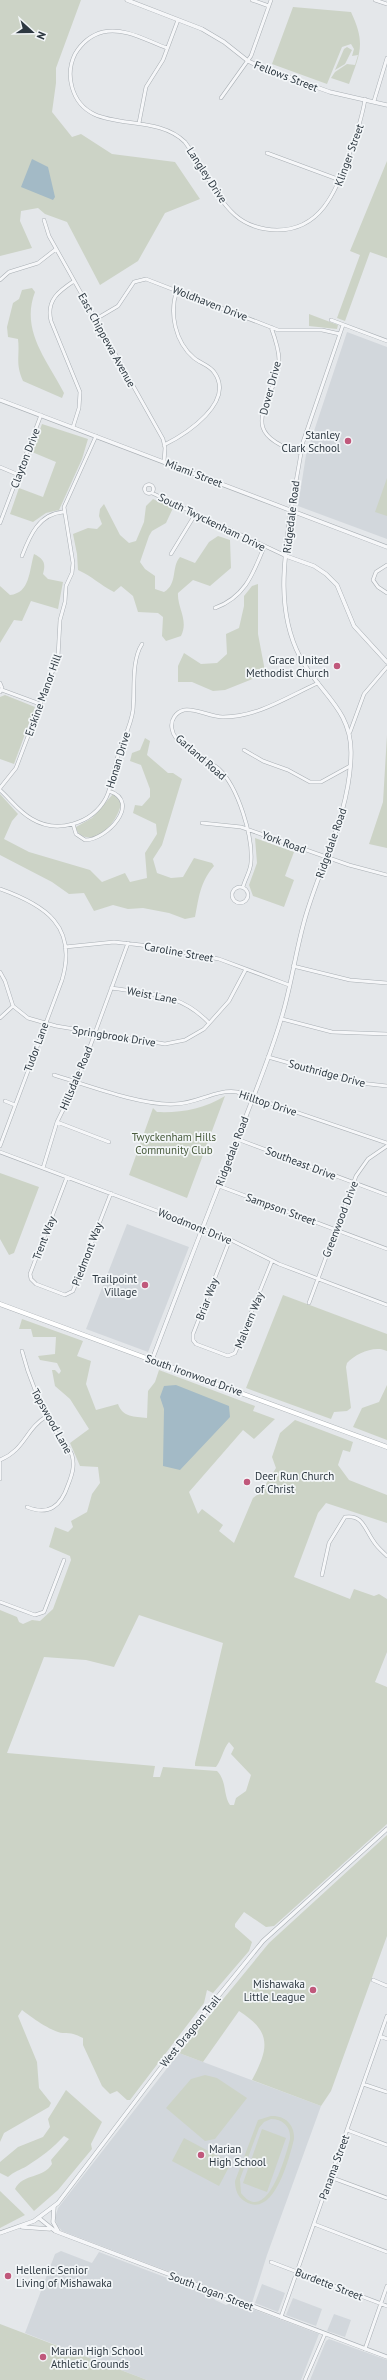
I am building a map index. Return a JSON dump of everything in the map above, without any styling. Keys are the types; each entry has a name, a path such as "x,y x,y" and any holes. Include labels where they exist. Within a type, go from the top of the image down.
{"main road":[{"name":"South Ironwood Drive","path":"0,1304 387,1447"}],"street":[{"name":"Fellows Street","path":"128,0 210,34 248,61 330,92 387,105"},
{"path":"252,0 269,6"},
{"path":"221,98 248,61 271,0"},
{"path":"375,0 387,4"},
{"path":"139,123 146,87 160,65 178,20"},
{"name":"Langley Drive","path":"167,48 119,31 100,34 88,39 76,53 70,74 74,93 84,107 103,118 166,128 181,138 225,204 235,215 250,224 272,230 293,227 311,220 325,207"},
{"path":"374,101 387,58"},
{"name":"Klinger Street","path":"325,207 340,180 361,123 365,100"},
{"path":"267,153 340,180"},
{"name":"East Chippewa Avenue","path":"44,220 46,230 56,249 96,319 164,445 164,462"},
{"path":"0,280 9,272 38,263 56,249"},
{"name":"Woldhaven Drive","path":"96,319 118,306 132,285 138,280 146,279 287,332 322,330 340,334"},
{"path":"73,427 80,408 80,392 51,321 50,311 53,299 58,292 74,281"},
{"path":"164,445 192,429 201,421 214,403 218,392 218,380 214,372 190,354 180,338 173,313 177,290"},
{"path":"330,320 387,342"},
{"name":"Ridgedale Road","path":"152,1360 204,1228 282,1019 306,914 343,812 350,766 350,732 340,710 301,660 287,626 284,590 286,556 300,453 343,325"},
{"name":"Dover Drive","path":"271,327 279,360 262,411 262,423 267,434 275,443 300,453"},
{"name":"Miami Street","path":"0,400 387,547"},
{"name":"Clayton Drive","path":"0,523 42,415"},
{"name":"Erskine Manor Hill","path":"0,789 16,768 60,649 60,620 65,602 66,586 73,568 72,545 64,512 66,500 96,436"},
{"path":"0,467 19,475"},
{"name":"South Twyckenham Drive","path":"152,493 264,547 314,566 326,574 337,585 354,626 387,662"},
{"path":"22,556 28,539 37,526 51,514 64,512"},
{"path":"171,554 196,513"},
{"path":"215,608 232,600 244,589 253,575 264,547"},
{"path":"387,565 376,572 373,580 378,587 387,593"},
{"name":"Honan Drive","path":"0,789 24,814 38,822 49,825 73,824 96,811 109,791 116,760 133,712 135,664 137,654 142,644"},
{"path":"350,732 364,694 387,667"},
{"path":"0,683 1,691 40,704"},
{"name":"Garland Road","path":"242,887 251,861 242,808 232,785 218,769 193,753 176,737 171,727 174,716 184,710 223,717 256,713 318,683"},
{"path":"244,750 263,761 288,770 310,782 321,782 350,766"},
{"path":"73,824 76,834 85,840 101,835 112,827 122,813 124,803 120,796 109,791"},
{"name":"York Road","path":"202,823 246,828 367,871 387,875"},
{"path":"242,887 247,891 248,896 243,903 238,903 232,898 232,893 235,888 242,887"},
{"path":"0,889 30,900 47,912 60,930 65,947"},
{"name":"Caroline Street","path":"65,947 114,942 128,943 208,957 289,985"},
{"name":"Hillsdale Road","path":"43,1168 57,1122 76,1082 128,943"},
{"name":"Tudor Lane","path":"0,1146 64,971 65,947"},
{"path":"293,966 350,980 387,983"},
{"name":"Springbrook Drive","path":"13,1006 21,1015 44,1024 159,1044 172,1043 195,1036 209,1023 233,995 246,969"},
{"path":"0,972 5,981 13,1006 0,1018"},
{"name":"Weist Lane","path":"111,988 181,1001 197,1010 209,1023"},
{"path":"282,1019 345,1033 387,1034"},
{"name":"Southridge Drive","path":"268,1057 360,1083 387,1086"},
{"name":"Hilltop Drive","path":"54,1075 161,1104 188,1103 226,1092 237,1092 387,1144"},
{"path":"5,1101 15,1105"},
{"path":"57,1122 109,1142"},
{"name":"Southeast Drive","path":"237,1139 387,1195"},
{"name":"Greenwood Drive","path":"309,1303 354,1183 368,1159 387,1144"},
{"name":"Woodmont Drive","path":"0,1152 204,1228 230,1239 272,1261 387,1305"},
{"name":"Trent Way","path":"50,1289 33,1283 30,1276 67,1177"},
{"name":"Sampson Street","path":"219,1186 387,1248"},
{"name":"Piedmont Way","path":"50,1289 65,1295 73,1291 111,1193"},
{"name":"Briar Way","path":"210,1349 196,1344 192,1337 230,1239"},
{"name":"Malvern Way","path":"210,1349 228,1356 235,1353 272,1261"},
{"name":"Topswood Lane","path":"22,1351 30,1382 47,1416 71,1453 73,1472 63,1498 58,1505 44,1511 27,1507"},
{"path":"0,1479 0,1460 16,1452 34,1426 47,1416"},
{"path":"322,1575 329,1543 345,1517 351,1516 363,1522 375,1543 387,1556"},
{"path":"0,1602 35,1615 44,1612 64,1560"},
{"name":"West Dragoon Trail","path":"0,2234 40,2218 54,2207 172,2054 263,1941 387,1829"},
{"path":"373,1980 387,1986"},
{"name":"Panama Street","path":"281,2317 387,2016"},
{"path":"380,2036 387,2039"},
{"path":"363,2084 387,2092"},
{"path":"347,2130 387,2146"},
{"path":"330,2177 387,2198"},
{"path":"54,2207 53,2222 60,2233"},
{"name":"South Logan Street","path":"40,2218 52,2230 387,2357"},
{"path":"314,2224 387,2252"},
{"path":"19,2227 52,2230"},
{"name":"Burdette Street","path":"270,2262 387,2306"},
{"path":"365,2349 387,2286"},
{"path":"305,2380 325,2334"}],"shaded area":[{"name":"Stanley Clark School","path":"347,332 387,347 387,539 298,506 306,455"},
{"path":"127,1224 189,1247 148,1352 86,1329"},
{"name":"Marian High School","path":"179,2053 321,2106 267,2255 252,2303 62,2231 57,2225 55,2218 58,2208"},
{"path":"61,2251 92,2263 99,2252 212,2295 215,2300 226,2305 234,2302 319,2334 301,2380 147,2380 25,2333 55,2254"},
{"path":"262,2284 285,2293 278,2312 255,2303"},
{"path":"293,2298 322,2309 316,2326 286,2315"},
{"path":"334,2314 351,2320 345,2337 327,2331"},
{"path":"329,2339 387,2360 387,2380 310,2380 326,2341"}],"green space":[{"path":"0,0 81,0 56,68 56,83 52,112 72,137 81,134 112,154 175,162 200,199 165,213 138,261 100,285 67,222 45,214 38,208 21,211 20,221 32,248 0,256"},
{"path":"293,7 351,12 359,32 360,48 356,64 349,84 331,78 335,72 347,64 355,65 358,55 352,56 354,49 351,44 342,47 327,84 272,64"},
{"path":"347,47 352,50 345,64 335,70 344,49"},
{"path":"387,161 387,258 370,252 345,321 337,318 360,255 350,251"},
{"path":"32,288 35,292 31,306 33,333 44,357 64,393 62,398 23,381 18,364 18,339 8,337 7,327 13,303 19,299 22,290"},
{"path":"309,314 338,325 337,329 309,326"},
{"path":"42,424 88,439 82,459 59,510 46,513 33,522 10,514 19,488 43,497 56,462 32,452"},
{"path":"387,478 387,516 375,512"},
{"path":"153,499 173,508 166,523 152,531 140,562 145,569 155,576 155,589 164,592 168,589 173,580 177,561 180,557 195,563 209,542 218,536 230,540 231,568 210,586 193,580 178,593 184,625 183,630 181,636 166,641 162,636 163,617 158,613 138,612 133,596 121,586 114,592 78,570 77,554 73,534 88,528 97,529 102,524 99,516 100,509 104,504 120,535 129,543 136,541 144,522 146,506"},
{"path":"34,554 42,560 44,564 43,574 48,579 63,582 58,609 31,601 22,621 14,620 0,643 0,586 10,595 21,590 28,580"},
{"path":"258,584 258,634 265,671 255,678 225,690 213,691 192,682 178,682 178,666 184,653 201,664 217,663 227,654 226,634 239,628 244,606 244,596 252,586"},
{"path":"5,695 35,707 14,764 0,759 0,697"},
{"path":"387,735 387,848 369,844 383,802"},
{"path":"145,738 150,741 147,755 168,773 173,773 182,779 162,845 153,859 157,873 171,878 183,877 194,858 212,863 214,866 203,884 195,917 185,919 169,913 143,908 128,909 113,905 94,911 84,893 69,894 52,882 0,855 0,794 18,814 12,821 4,839 29,852 90,870 102,882 125,873 130,882 147,878 145,853 157,834 156,824 133,813 135,805 142,806 150,797 150,789 141,765 130,761 132,753 140,750"},
{"path":"113,794 121,801 120,809 111,824 104,831 97,836 90,837 83,836 76,830 76,827 92,818"},
{"path":"255,838 294,852 285,876 294,880 284,907 253,896 249,885 257,863"},
{"name":"Twyckenham Hills Community Club","path":"225,1096 187,1198 129,1175 153,1108 157,1112 184,1111 201,1107"},
{"path":"0,1173 39,1187 14,1253 9,1255 0,1239"},
{"path":"283,1295 387,1334 387,1351 377,1349 366,1351 355,1356 347,1363 346,1367 351,1408 347,1411 334,1412 331,1419 246,1388"},
{"path":"22,1319 83,1341 77,1356 91,1361 86,1384 96,1410 118,1404 123,1412 130,1416 147,1418 148,1391 155,1382 159,1370 255,1406 253,1411 275,1419 254,1439 243,1430 189,1492 198,1514 202,1509 223,1525 219,1531 234,1543 253,1498 261,1492 276,1468 272,1457 280,1433 295,1420 353,1442 350,1452 343,1450 338,1465 349,1480 387,1495 387,1523 326,1503 318,1513 294,1577 350,1599 354,1589 374,1596 379,1594 387,1599 387,1652 375,1682 387,1687 387,1824 274,1926 266,1927 244,1912 235,1924 235,1927 252,1942 249,1951 213,1993 207,1990 204,2003 130,2100 127,2100 117,2091 110,2094 102,2086 83,2045 83,2038 73,2034 53,2030 22,2010 18,2016 37,2062 39,2088 51,2103 49,2107 4,2133 0,2142 0,1610 17,1617 19,1622 23,1624 32,1620 40,1621 53,1609 71,1560 70,1556 49,1547 55,1527 68,1532 73,1527 71,1521 87,1512 92,1494 100,1483 98,1467 80,1466 70,1443 89,1429 70,1399 55,1386 52,1370 55,1370 59,1374 61,1371 57,1363 40,1360 38,1356 55,1354 56,1337 33,1337 31,1329 19,1329","holes":["139,1615 223,1643 195,1766 216,1767 229,1742 234,1748 231,1754 251,1775 246,1791 236,1798 234,1805 230,1805 226,1797 224,1784 217,1771 163,1767 160,1777 153,1777 155,1766 7,1753 44,1657 86,1660 114,1667"]},
{"path":"387,1385 387,1440 353,1427 362,1408 379,1402"},
{"name":"Mishawaka Little League","path":"387,1835 387,1936 331,2091 321,2106 252,2080 262,2059 264,2041 257,2026 239,2011 203,2062 179,2053 269,1943"},
{"path":"205,2075 217,2078 247,2098 215,2139 205,2141 166,2108 191,2079"},
{"path":"66,2090 102,2122 91,2144 92,2149 58,2190 34,2211 15,2189 23,2180 48,2169 52,2164 51,2160 69,2139 64,2136 42,2156 8,2177 0,2173 0,2162 18,2147 43,2137 50,2127 48,2119"},
{"path":"271,2116 285,2119 293,2129 294,2139 279,2184 265,2202 256,2205 246,2202 239,2196 236,2191 235,2181 258,2120","holes":["275,2119 283,2122 288,2127 290,2135 284,2159 274,2185 267,2195 259,2201 250,2201 241,2193 240,2179 259,2128 264,2122"]},
{"path":"262,2129 286,2138 267,2192 243,2183"},
{"path":"184,2138 231,2163 219,2186 172,2161"},
{"path":"0,2191 25,2215 0,2228"},
{"name":"Marian High School Athletic Grounds","path":"0,2324 147,2380 0,2380"}],"water":[{"path":"32,159 48,167 55,197 53,200 21,187"},
{"path":"176,1385 229,1406 230,1417 180,1470 163,1466 164,1409 160,1397 164,1386"}],"place":[{"name":"Stanley Clark School","path":"348,441"},
{"name":"Grace United Methodist Church","path":"337,666"},
{"name":"Trailpoint Village","path":"145,1285"},
{"name":"Deer Run Church of Christ","path":"247,1482"},
{"name":"Mishawaka Little League","path":"313,1990"},
{"name":"Marian High School","path":"201,2155"},
{"name":"Hellenic Senior Living of Mishawaka","path":"8,2276"},
{"name":"Marian High School Athletic Grounds","path":"43,2357"}]}
